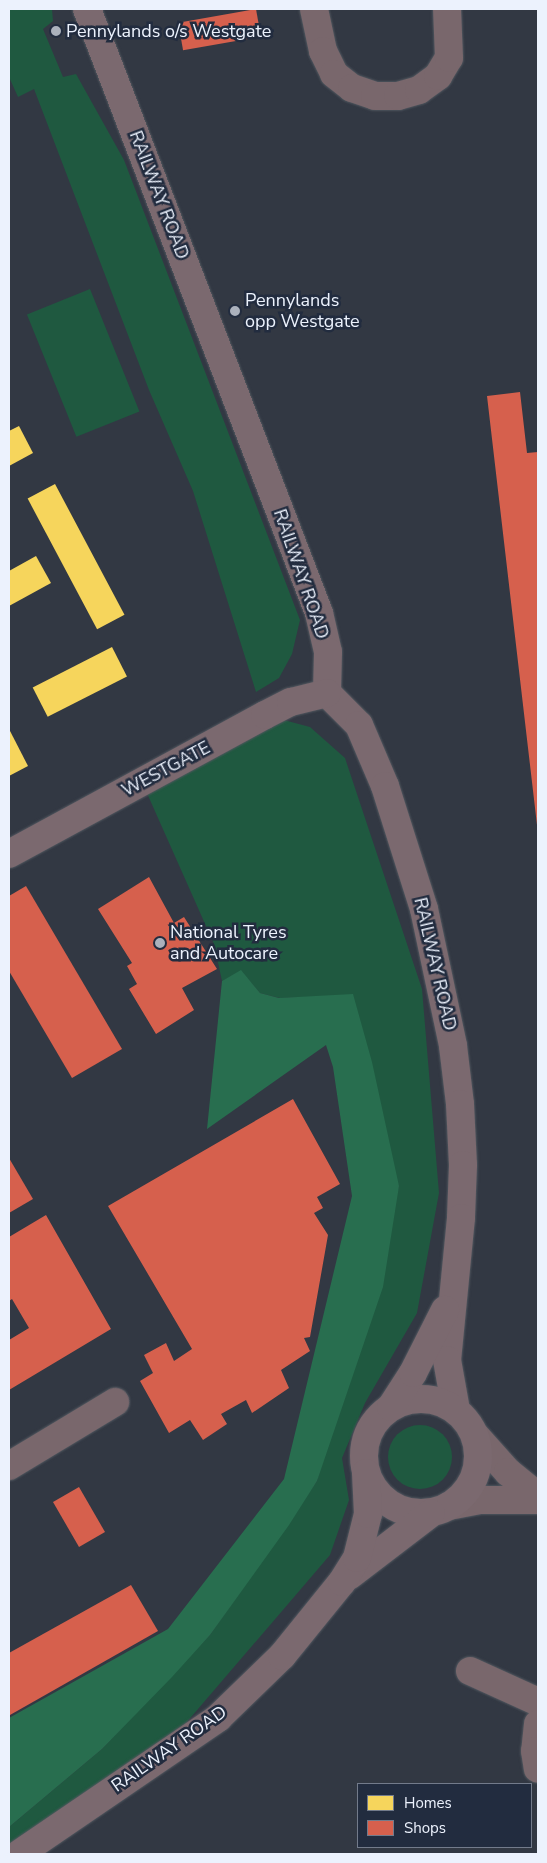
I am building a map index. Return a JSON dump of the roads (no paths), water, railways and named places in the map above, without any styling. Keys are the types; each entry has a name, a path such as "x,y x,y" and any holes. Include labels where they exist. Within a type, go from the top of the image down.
{"main road":[{"name":"RAILWAY ROAD","path":"88,9 319,612 328,652 327,693 359,725 385,786 424,909 440,976 460,1104 464,1165 461,1218 447,1360 456,1410"},
{"name":"WESTGATE","path":"9,851 291,702 327,693"},
{"name":"RAILWAY ROAD","path":"391,1407 436,1331 452,1294"},
{"path":"424,1399 441,1402 456,1410 475,1435 478,1457 473,1480 464,1494 440,1510 414,1513 384,1500 374,1488 366,1473 364,1455 367,1436 376,1420 391,1407 406,1400 424,1399"},
{"name":"RAILWAY ROAD","path":"19,1854 218,1718 282,1656 342,1582 357,1558 365,1536 368,1514 366,1473"},
{"name":"RAILWAY ROAD","path":"342,1582 440,1510"}],"street":[{"path":"314,9 323,51 334,74 352,88 375,96 398,96 419,90 438,76 449,58 447,9"},
{"path":"9,1466 115,1402"},
{"path":"475,1435 508,1472 538,1496"},
{"path":"440,1510 488,1499 538,1500"},
{"path":"470,1671 538,1702"},
{"path":"538,1724 535,1751 538,1769"}],"place":[{"name":"Pennylands o/s Westgate","path":"56,31"},
{"name":"Pennylands opp Westgate","path":"235,311"},
{"name":"National Tyres and Autocare","path":"160,943"}]}
